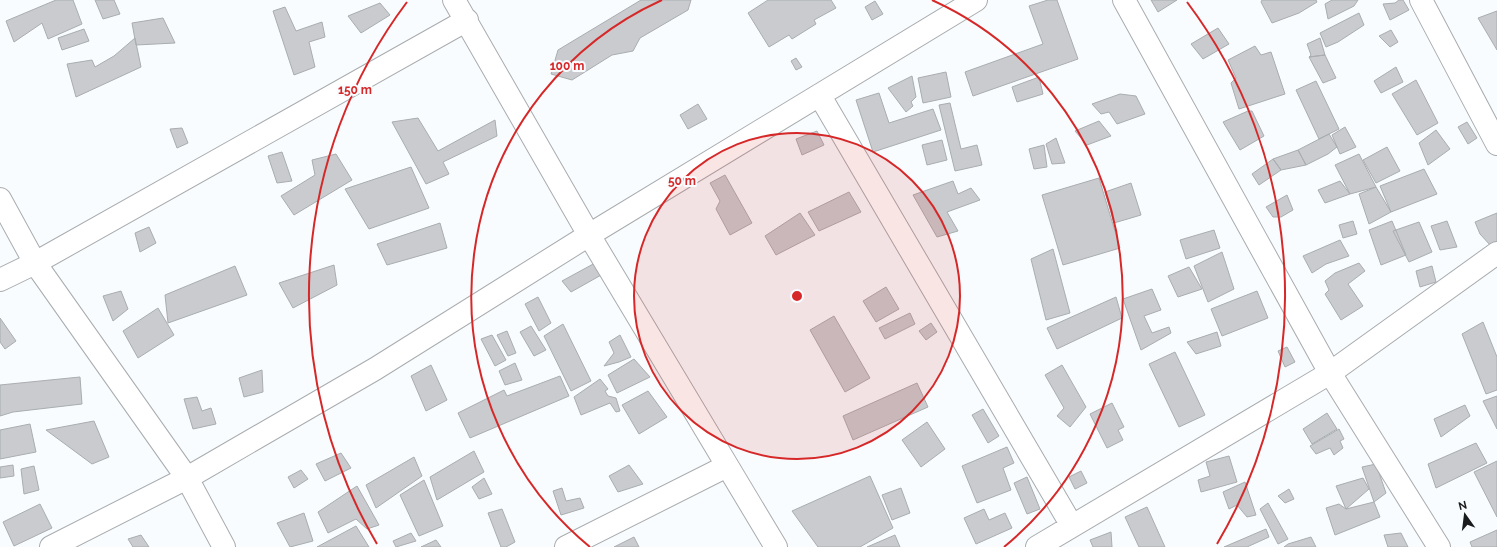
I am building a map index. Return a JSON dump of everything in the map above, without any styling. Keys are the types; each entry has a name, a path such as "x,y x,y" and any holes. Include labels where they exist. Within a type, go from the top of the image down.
{"street":[{"path":"454,0 467,20 589,235 776,547"},
{"path":"51,547 187,478 375,369 589,235 976,0"},
{"path":"1124,0 1330,373 1439,547"},
{"path":"1422,0 1497,144"},
{"path":"0,280 36,263 467,20"},
{"path":"820,96 1072,526"},
{"path":"0,199 36,263 187,478 224,547"},
{"path":"1037,547 1330,373 1497,252"},
{"path":"566,547 727,466"}],"building":[{"path":"56,0 73,0 82,24 48,39 42,23 14,42 6,21"},
{"path":"95,0 114,0 120,14 103,19"},
{"path":"641,0 691,0 688,10 640,38 633,51 612,55 572,80 551,74 558,50"},
{"path":"768,0 831,0 836,8 814,20 816,24 792,39 789,35 769,47 748,13"},
{"path":"1048,0 1057,0 1078,59 973,96 965,72 1043,44 1029,6"},
{"path":"1151,0 1177,0 1158,12"},
{"path":"1262,0 1316,0 1317,2 1299,13 1272,23 1261,2"},
{"path":"1332,0 1358,0 1354,6 1328,19 1325,4"},
{"path":"1399,0 1403,0 1409,10 1390,20 1383,4 1395,3"},
{"path":"875,1 883,14 872,20 865,7"},
{"path":"380,3 390,15 361,33 348,16"},
{"path":"285,7 296,31 322,22 325,37 309,42 315,67 294,75 273,11"},
{"path":"1497,11 1497,50 1478,18"},
{"path":"1359,13 1364,25 1338,42 1326,47 1320,33"},
{"path":"163,18 175,43 136,45 132,23"},
{"path":"1218,28 1229,44 1203,59 1191,44"},
{"path":"84,29 89,41 62,50 58,38"},
{"path":"1391,30 1398,42 1390,47 1379,36"},
{"path":"135,38 141,67 76,97 67,64 92,60 95,67 114,56"},
{"path":"1320,38 1325,55 1309,57 1311,55 1307,44"},
{"path":"1255,46 1261,55 1271,52 1285,94 1239,109 1231,83 1236,78 1228,60"},
{"path":"1325,55 1336,78 1323,83 1309,57"},
{"path":"796,58 802,67 796,70 791,61"},
{"path":"1396,67 1403,82 1381,93 1374,81"},
{"path":"946,72 951,97 923,103 918,78"},
{"path":"912,76 916,97 911,102 913,106 906,112 888,88"},
{"path":"1039,77 1043,94 1017,102 1012,87"},
{"path":"1416,80 1438,123 1417,135 1392,94"},
{"path":"1316,81 1339,129 1319,139 1296,90"},
{"path":"879,93 889,123 933,109 941,130 873,152 856,100"},
{"path":"1120,94 1136,96 1145,114 1117,124 1109,112 1101,114 1092,104"},
{"path":"950,103 961,149 977,145 982,165 955,171 939,105"},
{"path":"698,104 707,119 688,129 680,115"},
{"path":"1248,111 1252,111 1264,136 1240,150 1223,122"},
{"path":"418,118 438,151 495,120 497,136 443,162 449,174 426,184 392,122"},
{"path":"1099,121 1111,136 1087,145 1075,131"},
{"path":"1467,122 1477,138 1468,144 1458,127"},
{"path":"1345,127 1356,147 1340,154 1332,135"},
{"path":"182,128 188,143 177,148 170,129"},
{"path":"1436,130 1450,149 1428,165 1419,143"},
{"path":"817,131 824,145 802,155 796,139"},
{"path":"1329,134 1337,147 1328,154 1306,165 1298,150"},
{"path":"1056,138 1065,163 1052,164 1046,144"},
{"path":"942,140 947,160 927,165 922,145"},
{"path":"1044,145 1047,167 1034,169 1029,149"},
{"path":"1387,147 1400,171 1376,183 1363,160"},
{"path":"1298,150 1306,165 1281,170 1273,159"},
{"path":"282,152 292,181 277,183 268,156"},
{"path":"336,154 352,180 294,215 281,196 315,175 312,160"},
{"path":"1359,154 1376,187 1350,194 1335,165"},
{"path":"1273,159 1281,170 1259,185 1252,174"},
{"path":"411,167 429,208 369,229 345,189"},
{"path":"1424,169 1437,194 1391,212 1380,186"},
{"path":"725,175 752,223 730,235 716,209 720,201 710,183"},
{"path":"1099,178 1120,248 1063,265 1042,195"},
{"path":"953,181 958,194 971,188 980,200 947,212 958,231 937,237 913,195"},
{"path":"1340,181 1350,194 1325,203 1318,190"},
{"path":"1131,183 1141,215 1114,223 1105,192"},
{"path":"1376,187 1391,212 1369,224 1359,194"},
{"path":"849,192 861,212 819,231 808,212"},
{"path":"1287,195 1293,210 1281,217 1273,217 1266,207"},
{"path":"800,213 815,235 776,255 765,236"},
{"path":"1497,213 1497,242 1491,246 1480,234 1475,222"},
{"path":"1353,221 1357,234 1343,238 1339,225"},
{"path":"1392,221 1406,255 1381,265 1369,230"},
{"path":"1447,221 1457,247 1440,250 1431,226"},
{"path":"1419,222 1432,252 1409,262 1393,231"},
{"path":"440,223 447,248 387,265 377,244"},
{"path":"149,227 156,243 140,252 135,233"},
{"path":"1214,230 1220,248 1186,259 1180,240"},
{"path":"1340,240 1349,256 1326,264 1312,273 1303,256"},
{"path":"1053,249 1070,313 1046,320 1031,259"},
{"path":"1222,252 1234,289 1208,302 1194,266"},
{"path":"595,263 603,274 571,292 562,281"},
{"path":"1359,263 1365,271 1348,284 1363,306 1341,320 1325,294 1329,290 1325,281 1335,273"},
{"path":"334,265 337,285 293,308 279,283"},
{"path":"235,266 247,295 168,323 165,295"},
{"path":"1432,266 1436,282 1420,287 1416,271"},
{"path":"1189,267 1202,289 1178,297 1168,276"},
{"path":"886,287 899,309 876,322 863,301"},
{"path":"1152,289 1161,310 1144,316 1152,333 1169,327 1171,333 1141,350 1123,299"},
{"path":"121,291 128,309 113,321 103,296"},
{"path":"1257,291 1268,318 1222,336 1211,309"},
{"path":"538,297 551,323 539,331 525,304"},
{"path":"1116,297 1122,318 1057,349 1047,328"},
{"path":"158,308 174,335 138,358 123,331"},
{"path":"910,313 915,324 885,339 879,328"},
{"path":"834,316 870,378 845,392 810,330"},
{"path":"0,318 16,341 5,349 0,342"},
{"path":"1483,322 1497,357 1497,390 1486,394 1462,334"},
{"path":"931,323 937,332 926,340 919,331"},
{"path":"563,324 591,381 571,391 544,336"},
{"path":"531,326 546,350 534,356 520,332"},
{"path":"507,331 516,353 508,356 497,335"},
{"path":"1217,332 1221,346 1196,354 1187,342"},
{"path":"492,335 506,360 495,366 481,339"},
{"path":"620,335 631,357 604,366 614,353 609,342"},
{"path":"1287,347 1295,362 1285,367 1278,351"},
{"path":"1175,352 1205,415 1179,427 1149,364"},
{"path":"634,359 650,377 617,393 608,375"},
{"path":"515,363 522,380 505,385 499,371"},
{"path":"431,365 447,400 426,411 411,376"},
{"path":"1062,365 1086,407 1070,427 1057,416 1064,408 1045,375"},
{"path":"262,370 263,392 244,397 239,378"},
{"path":"560,376 569,396 470,438 458,413 504,390 507,396"},
{"path":"80,377 82,404 13,412 0,416 0,385"},
{"path":"600,379 608,389 605,391 608,396 616,398 620,411 616,412 610,403 581,415 574,397"},
{"path":"917,383 928,407 853,440 843,416"},
{"path":"648,391 667,417 639,434 622,405"},
{"path":"1497,396 1497,429 1483,401"},
{"path":"197,397 202,411 211,408 216,424 193,429 184,399"},
{"path":"1112,403 1124,427 1118,430 1123,440 1107,448 1090,414"},
{"path":"1465,405 1470,416 1441,437 1434,419"},
{"path":"983,409 999,436 988,443 972,415"},
{"path":"1327,413 1337,429 1312,444 1303,429"},
{"path":"94,421 109,457 92,464 46,430"},
{"path":"927,422 945,449 921,467 902,440"},
{"path":"30,424 36,452 0,459 0,430"},
{"path":"1339,429 1344,439 1340,441 1343,448 1334,455 1330,448 1316,454 1310,446"},
{"path":"1476,443 1487,463 1436,488 1428,464"},
{"path":"1007,447 1014,463 1003,468 1011,490 977,503 962,466"},
{"path":"474,451 484,472 437,500 430,477"},
{"path":"341,453 351,468 325,481 316,464"},
{"path":"1229,456 1237,482 1201,492 1198,480 1210,476 1206,462"},
{"path":"414,457 422,476 376,508 366,485"},
{"path":"1497,461 1497,517 1474,472"},
{"path":"1376,464 1386,493 1374,502 1362,467"},
{"path":"13,465 14,476 0,478 0,467"},
{"path":"629,465 643,484 618,492 609,476"},
{"path":"34,466 39,490 24,494 21,469"},
{"path":"301,470 308,479 294,488 288,477"},
{"path":"1081,471 1087,483 1075,489 1069,477"},
{"path":"870,476 893,528 860,547 818,547 792,511"},
{"path":"1027,477 1040,509 1027,514 1014,483"},
{"path":"484,478 492,494 479,499 472,487"},
{"path":"1363,478 1369,489 1346,509 1336,486"},
{"path":"424,480 443,526 419,536 400,495"},
{"path":"1245,482 1256,515 1247,517 1237,505 1229,509 1223,492"},
{"path":"357,486 379,525 367,529 356,519 328,533 318,512"},
{"path":"562,488 566,501 580,498 584,508 561,515 553,491"},
{"path":"901,488 910,513 892,520 882,495"},
{"path":"1289,489 1294,499 1285,503 1278,496"},
{"path":"1374,502 1380,517 1335,535 1326,508 1339,504 1346,509"},
{"path":"1268,503 1288,539 1278,544 1260,509"},
{"path":"40,504 52,528 14,546 3,522"},
{"path":"1147,507 1165,547 1139,547 1125,517"},
{"path":"502,509 515,542 506,547 501,547 488,513"},
{"path":"984,509 989,520 1005,513 1012,528 976,544 964,518"},
{"path":"304,513 313,541 290,547 277,523"},
{"path":"356,526 369,547 317,547"},
{"path":"1266,529 1269,537 1247,547 1224,547"},
{"path":"1497,530 1497,547 1472,547 1470,542"},
{"path":"1111,532 1112,547 1093,547 1090,540"},
{"path":"411,533 416,541 396,547 393,541"},
{"path":"1401,533 1408,547 1388,547 1384,535"},
{"path":"141,535 149,547 133,547 128,539"},
{"path":"895,535 900,547 867,547"},
{"path":"634,537 639,547 614,547"},
{"path":"1311,537 1316,547 1284,547 1288,544"},
{"path":"436,540 441,547 421,547"}]}
